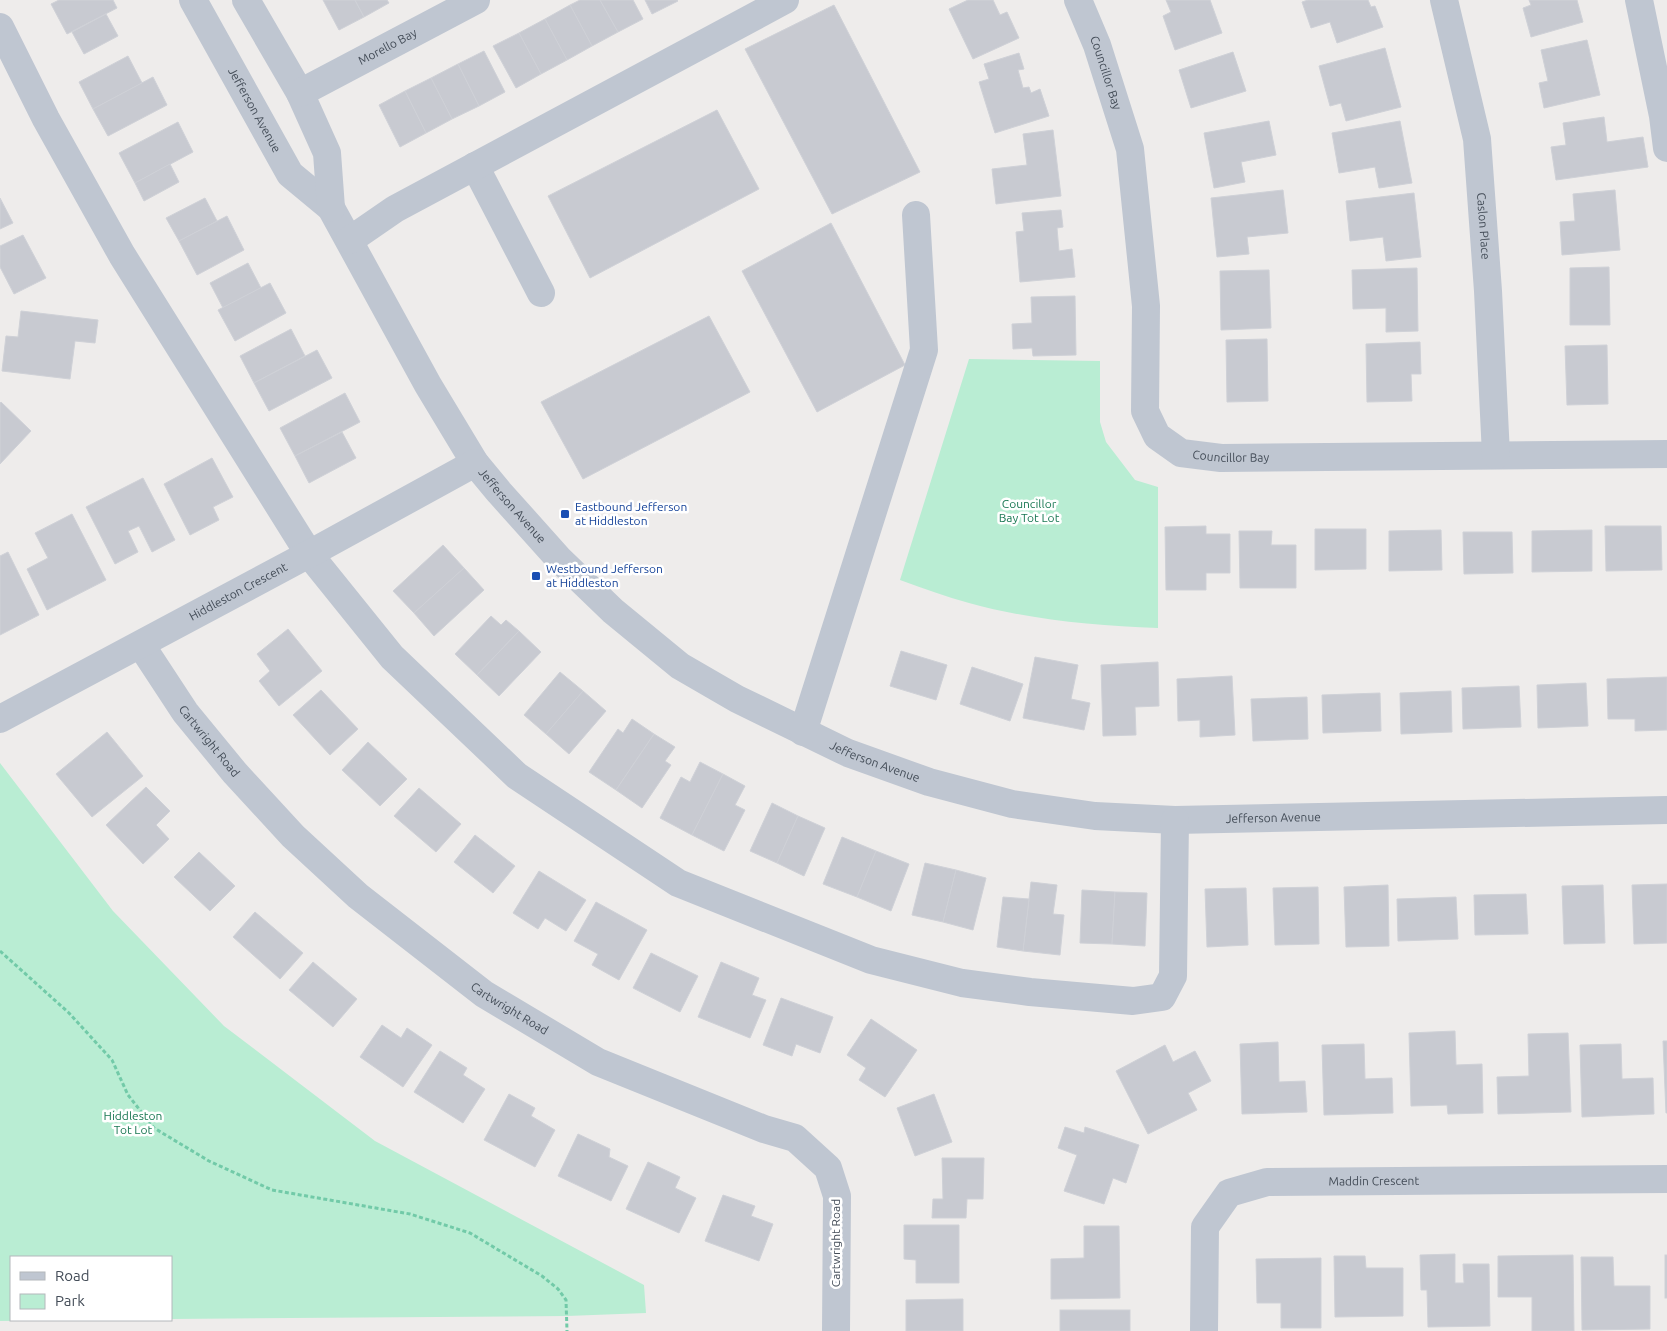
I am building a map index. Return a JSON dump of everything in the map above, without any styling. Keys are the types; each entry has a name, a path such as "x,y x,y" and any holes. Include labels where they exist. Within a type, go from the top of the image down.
{"street":[{"name":"Jefferson Avenue","path":"193,0 290,174 332,208 428,385 475,463 559,559 613,611 680,666 803,732 848,753 929,782 1012,804 1095,816 1175,820 1667,810"},
{"name":"Jefferson Avenue","path":"246,0 300,93 327,153 332,208"},
{"name":"Morello Bay","path":"300,93 476,0"},
{"path":"350,240 396,209 785,0"},
{"name":"Councillor Bay","path":"1078,0 1097,45 1130,149 1146,306 1145,411 1157,436 1181,453 1221,458 1667,454"},
{"name":"Caslon Place","path":"1444,0 1476,139 1488,292 1496,455"},
{"path":"1639,0 1663,116 1667,148"},
{"path":"0,27 46,119 122,255 309,554 392,657 517,776 678,883 871,960 962,983 1030,992 1133,1001 1162,997 1173,976 1175,820"},
{"path":"475,166 541,292"},
{"path":"803,732 924,350 916,215"},
{"name":"Hiddleston Crescent","path":"0,719 141,645 475,463"},
{"name":"Cartwright Road","path":"141,645 185,712 235,774 293,836 358,896 484,994 598,1062 764,1129 795,1138 828,1168 837,1196 836,1331"},
{"name":"Maddin Crescent","path":"1204,1331 1205,1227 1229,1193 1268,1182 1667,1179"}],"path":[{"path":"0,951 69,1013 112,1060 128,1095 154,1128 209,1161 272,1190 410,1214 470,1233 542,1276 558,1289 566,1300 567,1331"}],"green space":[{"name":"Councillor Bay Tot Lot","path":"969,359 1100,361 1100,422 1106,442 1135,480 1158,487 1158,628 1086,624 1016,614 960,601 900,580"},
{"name":"Hiddleston Tot Lot","path":"0,763 113,911 224,1026 375,1141 644,1285 646,1313 567,1316 172,1319 172,1256 10,1256 10,1321 0,1321"}],"building":[{"path":"59,0 113,0 117,8 67,34 51,4"},
{"path":"323,0 355,0 364,17 339,30"},
{"path":"355,0 387,0 389,3 364,17"},
{"path":"580,0 600,0 618,32 592,46 570,5"},
{"path":"600,0 633,0 643,19 618,32"},
{"path":"645,0 677,0 678,1 652,14"},
{"path":"968,0 993,0 1000,15 1007,12 1019,38 973,59 949,9"},
{"path":"1166,0 1210,0 1222,33 1175,50 1163,16 1171,12"},
{"path":"1308,0 1368,0 1371,7 1375,6 1383,27 1337,43 1330,22 1311,28 1302,2"},
{"path":"1529,0 1577,0 1583,22 1531,37 1523,8 1531,5"},
{"path":"570,5 592,46 567,60 545,19"},
{"path":"834,5 920,172 832,214 745,49"},
{"path":"106,14 118,36 84,54 72,32"},
{"path":"545,19 567,60 541,74 519,33"},
{"path":"519,33 541,74 516,88 493,46"},
{"path":"1587,40 1600,95 1544,108 1539,83 1548,81 1541,50"},
{"path":"1385,48 1401,107 1346,121 1341,103 1330,106 1319,66"},
{"path":"484,51 505,92 479,106 458,64"},
{"path":"1233,52 1246,91 1191,108 1179,70"},
{"path":"1019,53 1024,69 1018,70 1023,88 1029,87 1031,93 1040,89 1049,116 995,133 979,82 989,79 984,64"},
{"path":"128,56 142,83 93,109 79,82"},
{"path":"458,64 479,106 452,119 431,78"},
{"path":"153,77 167,105 108,136 93,109"},
{"path":"431,78 452,119 426,133 405,91"},
{"path":"405,91 426,133 400,147 379,105"},
{"path":"717,110 759,189 590,278 548,196"},
{"path":"1604,117 1607,142 1643,137 1648,167 1556,180 1551,147 1566,145 1563,123"},
{"path":"1269,121 1276,155 1241,162 1245,182 1214,188 1204,133"},
{"path":"1400,121 1412,183 1379,188 1375,167 1339,173 1332,133"},
{"path":"178,122 193,152 135,183 119,153"},
{"path":"1053,130 1061,196 996,204 992,169 1027,165 1023,134"},
{"path":"170,164 179,182 144,201 135,183"},
{"path":"1283,190 1288,233 1247,237 1249,254 1217,257 1211,198"},
{"path":"1615,190 1620,250 1562,255 1560,222 1575,221 1573,194"},
{"path":"1414,193 1421,257 1386,261 1383,237 1350,241 1346,201"},
{"path":"0,198 13,223 0,229"},
{"path":"205,198 217,221 179,241 166,218"},
{"path":"1061,210 1063,227 1057,228 1059,251 1072,249 1075,277 1020,282 1016,232 1024,231 1022,213"},
{"path":"227,216 244,250 197,275 179,241"},
{"path":"831,223 905,365 817,412 742,271"},
{"path":"23,235 46,278 14,294 0,267 0,246"},
{"path":"248,263 261,288 223,308 210,283"},
{"path":"1609,267 1610,325 1570,325 1570,268"},
{"path":"1417,268 1418,331 1386,332 1386,308 1353,309 1352,270"},
{"path":"1269,270 1271,328 1221,330 1220,271"},
{"path":"270,283 286,313 235,341 218,310"},
{"path":"1075,296 1076,355 1033,356 1032,348 1013,349 1012,324 1032,323 1031,297"},
{"path":"21,311 98,320 95,343 75,341 70,379 2,371 6,336 18,337"},
{"path":"709,316 750,392 583,479 541,402"},
{"path":"291,329 305,356 254,383 240,356"},
{"path":"1267,339 1268,401 1227,402 1226,340"},
{"path":"1420,342 1421,374 1411,374 1412,401 1367,402 1366,344"},
{"path":"1607,345 1608,404 1567,405 1565,346"},
{"path":"317,350 332,378 269,411 254,383"},
{"path":"345,393 360,422 295,456 280,428"},
{"path":"0,403 31,431 0,464"},
{"path":"342,432 356,458 309,483 295,456"},
{"path":"212,458 233,497 213,507 219,520 190,535 164,484"},
{"path":"143,478 175,540 152,552 139,526 128,531 138,552 115,564 86,507"},
{"path":"72,514 106,580 47,610 27,569 48,558 35,533"},
{"path":"1206,526 1206,534 1230,534 1230,573 1206,573 1206,590 1166,590 1165,527"},
{"path":"1605,526 1661,526 1662,570 1606,571"},
{"path":"1315,529 1366,529 1366,569 1315,570"},
{"path":"1441,530 1442,570 1389,571 1389,531"},
{"path":"1592,530 1592,571 1532,572 1532,531"},
{"path":"1239,531 1272,531 1271,545 1296,545 1296,588 1240,588"},
{"path":"1463,532 1512,532 1513,573 1464,574"},
{"path":"443,545 464,568 414,613 393,591"},
{"path":"8,552 39,615 0,635 0,556"},
{"path":"464,568 484,590 434,636 414,613"},
{"path":"491,616 501,625 506,620 519,631 477,675 455,654"},
{"path":"288,629 322,671 279,706 259,681 270,671 257,654"},
{"path":"519,631 541,652 499,696 477,675"},
{"path":"901,651 947,665 936,700 890,686"},
{"path":"1035,657 1078,665 1071,699 1090,703 1084,730 1023,718"},
{"path":"1158,662 1159,706 1135,707 1136,735 1103,736 1101,665"},
{"path":"972,667 1023,684 1010,721 960,704"},
{"path":"560,672 583,691 546,734 524,715"},
{"path":"1232,676 1235,735 1200,737 1200,720 1178,721 1177,679"},
{"path":"1667,677 1667,730 1635,731 1635,719 1608,719 1607,679"},
{"path":"1586,683 1588,726 1538,728 1537,685"},
{"path":"1519,686 1521,727 1463,729 1462,688"},
{"path":"321,690 358,729 330,755 293,715"},
{"path":"583,691 606,711 569,754 546,734"},
{"path":"1451,691 1452,732 1401,734 1400,693"},
{"path":"1380,693 1381,731 1323,733 1322,695"},
{"path":"1307,697 1308,739 1253,741 1251,699"},
{"path":"632,719 654,734 616,790 589,772 618,729 623,733"},
{"path":"107,732 143,776 92,817 56,774"},
{"path":"654,734 675,747 665,761 671,765 642,808 616,790"},
{"path":"368,742 407,779 380,806 342,770"},
{"path":"700,762 723,774 692,835 660,818 681,777 690,782"},
{"path":"723,774 745,786 735,805 745,810 724,851 692,835"},
{"path":"146,787 170,811 156,825 169,839 143,864 106,825"},
{"path":"419,788 461,824 436,852 394,816"},
{"path":"772,803 798,816 777,863 750,851"},
{"path":"798,816 825,828 804,876 777,863"},
{"path":"475,835 515,866 493,893 454,862"},
{"path":"842,837 876,851 857,897 823,884"},
{"path":"876,851 909,864 891,911 857,897"},
{"path":"199,852 235,886 210,911 174,877"},
{"path":"925,863 956,870 943,922 912,915"},
{"path":"956,870 986,878 973,930 943,922"},
{"path":"539,871 586,900 566,931 545,918 538,929 513,913"},
{"path":"1031,882 1057,885 1053,914 1064,915 1060,955 1023,951"},
{"path":"1667,884 1667,943 1634,944 1632,885"},
{"path":"1388,885 1389,946 1346,947 1344,887"},
{"path":"1603,885 1605,943 1564,944 1562,886"},
{"path":"1318,887 1319,944 1275,945 1273,888"},
{"path":"1246,888 1248,945 1207,947 1205,889"},
{"path":"1082,890 1115,892 1112,944 1080,943"},
{"path":"1115,892 1147,893 1145,946 1112,944"},
{"path":"1526,894 1528,934 1475,935 1474,895"},
{"path":"1003,897 1029,899 1023,951 997,947"},
{"path":"1456,897 1458,939 1398,941 1397,899"},
{"path":"596,902 647,930 619,980 592,965 598,954 574,941"},
{"path":"255,912 303,953 280,979 233,937"},
{"path":"651,953 698,976 680,1012 633,988"},
{"path":"313,962 357,999 333,1027 289,990"},
{"path":"721,962 759,978 752,995 766,1000 750,1038 698,1017"},
{"path":"781,998 833,1017 820,1053 796,1044 792,1056 763,1045"},
{"path":"871,1019 917,1050 885,1097 859,1080 866,1068 847,1055"},
{"path":"382,1025 401,1038 407,1028 432,1045 403,1087 360,1057"},
{"path":"1455,1031 1456,1065 1482,1064 1483,1113 1448,1114 1447,1105 1411,1106 1409,1033"},
{"path":"1568,1033 1571,1112 1498,1114 1497,1077 1529,1076 1528,1034"},
{"path":"1663,1041 1667,1041 1667,1113 1666,1113"},
{"path":"1278,1042 1279,1082 1305,1081 1307,1112 1242,1114 1240,1044"},
{"path":"1364,1044 1365,1079 1392,1078 1393,1113 1324,1115 1322,1045"},
{"path":"1621,1044 1622,1079 1653,1078 1654,1114 1582,1117 1580,1045"},
{"path":"1165,1045 1173,1062 1195,1051 1211,1081 1188,1093 1197,1110 1148,1134 1116,1071"},
{"path":"440,1051 467,1068 463,1075 485,1089 463,1123 414,1092"},
{"path":"509,1094 535,1108 531,1116 555,1130 535,1167 484,1140"},
{"path":"934,1094 952,1142 915,1156 897,1108"},
{"path":"1065,1127 1084,1133 1085,1127 1139,1145 1126,1183 1113,1178 1104,1204 1064,1191 1077,1155 1058,1148"},
{"path":"578,1134 610,1149 609,1157 628,1166 611,1201 558,1176"},
{"path":"942,1158 984,1158 983,1199 967,1199 966,1218 932,1218 933,1199 943,1199"},
{"path":"648,1162 680,1177 675,1188 696,1198 679,1233 626,1209"},
{"path":"723,1195 755,1206 751,1216 773,1224 759,1261 705,1241"},
{"path":"904,1225 959,1225 959,1283 916,1283 916,1260 904,1259"},
{"path":"1084,1226 1119,1226 1120,1298 1051,1299 1051,1259 1084,1258"},
{"path":"1455,1254 1455,1283 1464,1283 1463,1264 1489,1264 1490,1326 1428,1327 1427,1290 1421,1290 1420,1255"},
{"path":"1573,1255 1574,1331 1532,1331 1532,1297 1498,1297 1498,1256"},
{"path":"1665,1255 1667,1255 1667,1298 1665,1298"},
{"path":"1334,1256 1365,1256 1366,1268 1403,1268 1403,1316 1335,1317"},
{"path":"1581,1257 1613,1257 1614,1286 1650,1286 1650,1329 1582,1330"},
{"path":"1321,1258 1321,1328 1281,1328 1281,1303 1257,1303 1256,1259"},
{"path":"963,1299 963,1331 906,1331 906,1300"},
{"path":"1060,1310 1130,1310 1130,1331 1060,1331"}],"place":[{"name":"Eastbound Jefferson at Hiddleston","path":"565,514"},
{"name":"Westbound Jefferson at Hiddleston","path":"536,576"}]}
